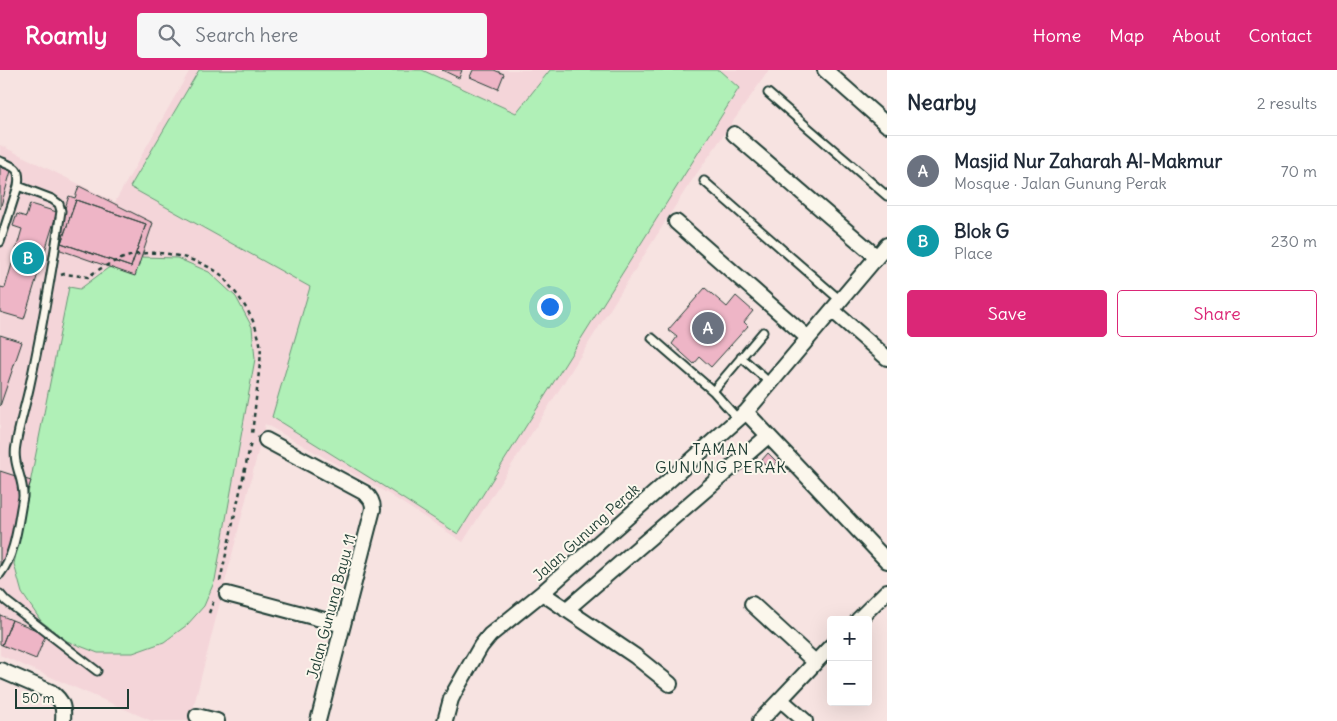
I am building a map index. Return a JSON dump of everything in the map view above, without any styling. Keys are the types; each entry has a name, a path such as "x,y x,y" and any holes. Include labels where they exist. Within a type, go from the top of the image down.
{"street":[{"path":"824,70 887,125"},
{"path":"734,134 877,257"},
{"path":"676,222 808,338"},
{"name":"Jalan Gunung Perak","path":"445,721 455,691 481,646 490,635 542,593 742,415 887,246"},
{"path":"836,305 887,358"},
{"path":"742,415 768,436 887,561"},
{"path":"566,610 768,436"},
{"name":"Jalan Gunung Bayu 11","path":"266,440 365,493 372,499 373,509 318,721"},
{"path":"862,616 887,591"},
{"path":"221,592 343,625"},
{"path":"542,593 635,656 670,684"},
{"path":"752,604 815,662"},
{"path":"760,721 827,650"},
{"path":"0,670 51,692 62,704 64,712 63,721"},
{"path":"781,700 805,721"},
{"path":"197,716 217,721"}],"lane":[{"path":"768,94 887,196"},
{"path":"0,161 18,170 19,177 18,186 0,242"},
{"path":"704,181 836,305"},
{"path":"0,574 6,567 10,557 23,497 24,487 16,466 16,445 50,279 61,211 59,204 52,199 18,186"},
{"path":"713,391 763,332"},
{"path":"652,338 742,415"},
{"path":"741,358 770,382"},
{"path":"0,594 6,601 97,671"}],"path":[{"path":"50,279 64,274 88,277 120,260 146,253 160,253 184,258 221,275 244,305 255,325 260,345 260,366 251,440 221,592 209,613"}],"shaded area":[{"path":"190,70 769,70 686,189 463,542 387,493 265,424 190,721 152,721 0,655 0,145 115,202"}],"green space":[{"path":"199,70 422,70 516,113 550,70 719,70 739,88 458,534 272,417 310,287 130,187"},
{"path":"142,257 177,258 209,272 236,297 252,327 255,359 215,580 204,606 187,625 164,642 133,653 98,653 67,641 41,621 22,593 14,564 69,287 80,289 108,268"}],"building":[{"path":"442,70 462,70 459,78"},
{"path":"473,70 494,70 504,74 498,89 470,77"},
{"path":"0,167 11,171 0,209"},
{"path":"79,186 153,223 135,276 52,247 69,196 75,198","holes":["76,200 146,224 131,267 61,243"]},
{"path":"76,200 146,224 131,267 61,243"},
{"path":"30,204 57,212 24,319 0,312 0,287 5,288 22,229 13,226 17,214 26,217"},
{"path":"705,288 727,307 736,296 753,311 744,322 748,326 711,367 700,357 694,364 672,344 677,337 668,330"},
{"path":"0,335 22,342 0,406"},
{"path":"768,453 777,462 769,469 761,461"},
{"path":"0,471 31,481 1,571 0,571"},
{"path":"0,615 12,620 2,645 0,644"},
{"path":"12,620 46,634 36,659 2,645"}],"place":[{"name":"Blok G","path":"28,258"},
{"name":"Masjid Nur Zaharah Al-Makmur","path":"708,328"}],"district":[{"name":"TAMAN GUNUNG PERAK","path":"721,458"}]}
